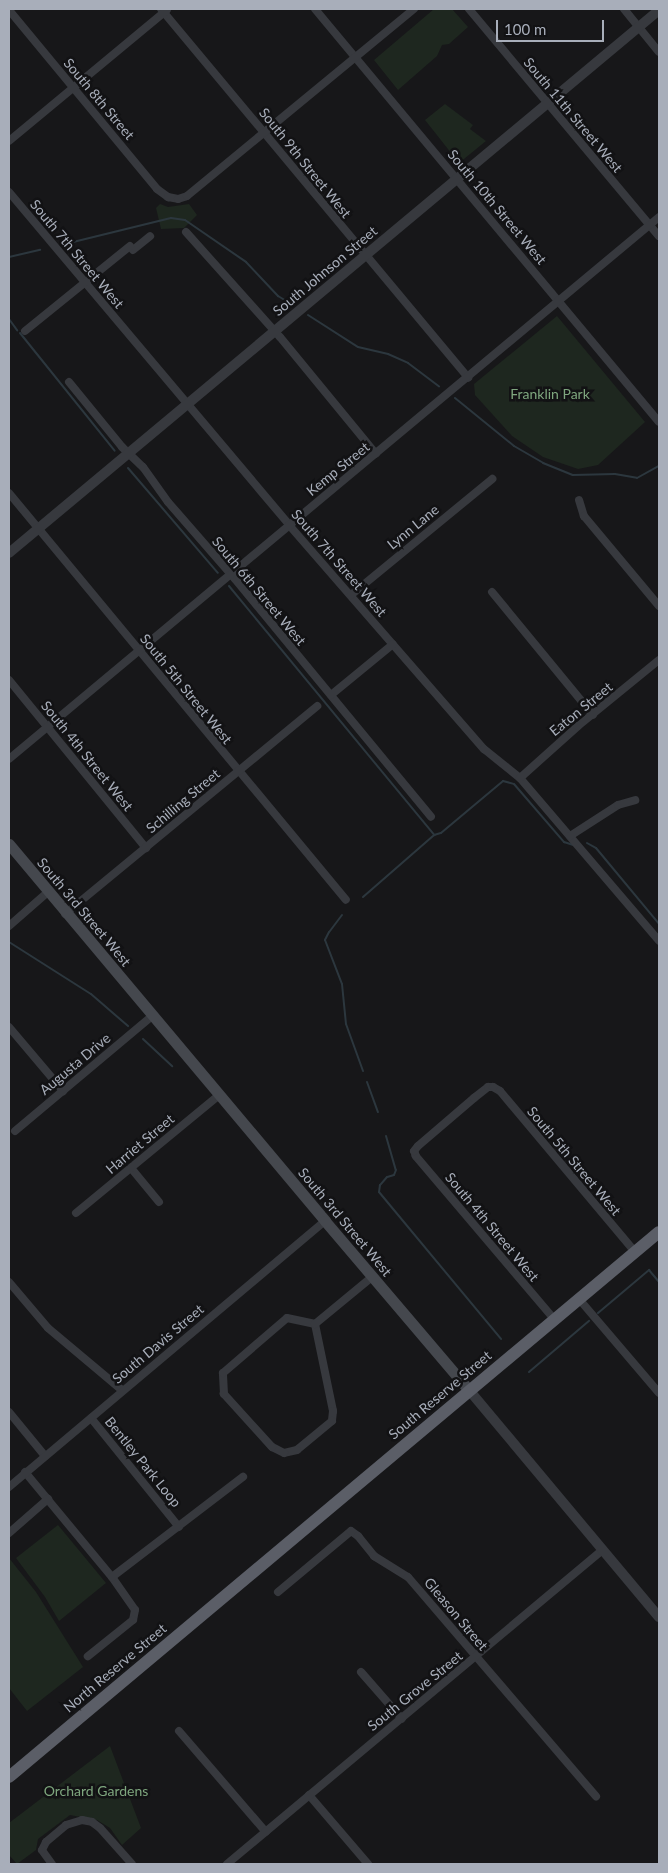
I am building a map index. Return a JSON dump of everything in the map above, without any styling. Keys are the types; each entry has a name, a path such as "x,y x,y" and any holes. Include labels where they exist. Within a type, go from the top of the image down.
{"highway":[{"name":"South Reserve Street","path":"240,1583 659,1232"},
{"name":"North Reserve Street","path":"9,1777 240,1583"}],"main road":[{"name":"South 3rd Street West","path":"9,844 65,914 469,1390"}],"street":[{"name":"South 10th Street West","path":"316,9 659,422"},
{"path":"264,132 414,9"},
{"name":"South 11th Street West","path":"469,9 659,236"},
{"path":"624,9 659,52"},
{"name":"South 8th Street","path":"9,10 162,195 173,199 187,196 264,132"},
{"path":"9,141 74,89 164,10"},
{"name":"South 9th Street West","path":"164,10 364,255 468,378"},
{"name":"South Johnson Street","path":"9,554 659,10"},
{"name":"South 7th Street West","path":"9,192 289,526 484,748 520,778 659,941"},
{"name":"Kemp Street","path":"9,759 659,217"},
{"path":"186,232 275,331 376,454"},
{"path":"25,331 131,248 150,236"},
{"name":"South 6th Street West","path":"69,382 143,467 192,531 431,816"},
{"name":"Lynn Lane","path":"351,595 492,479"},
{"name":"South 5th Street West","path":"9,493 346,900"},
{"path":"579,500 584,516 659,606"},
{"path":"492,592 593,715"},
{"path":"331,695 393,644"},
{"name":"Eaton Street","path":"520,778 659,660"},
{"name":"South 4th Street West","path":"9,680 146,848"},
{"name":"Schilling Street","path":"65,914 317,706"},
{"path":"570,836 618,805 635,800"},
{"path":"9,926 48,892"},
{"name":"Augusta Drive","path":"15,1132 152,1016"},
{"path":"9,1028 63,1091"},
{"name":"South 5th Street West","path":"493,1086 636,1252"},
{"name":"South 4th Street West","path":"493,1086 488,1087 474,1098 414,1151 416,1156 554,1319"},
{"name":"Harriet Street","path":"76,1213 219,1095"},
{"path":"131,1168 159,1202"},
{"name":"South Davis Street","path":"9,1487 325,1221"},
{"path":"315,1324 372,1277"},
{"path":"9,1282 48,1328 122,1390"},
{"path":"579,1299 659,1393"},
{"path":"286,1318 315,1324 333,1410 332,1421 297,1450 284,1453 272,1447 224,1394 223,1373 286,1318"},
{"name":"South 3rd Street West","path":"469,1390 659,1617"},
{"path":"9,1412 45,1456"},
{"name":"Bentley Park Loop","path":"90,1418 179,1527 112,1577"},
{"path":"25,1472 112,1577 135,1610 133,1620 88,1656"},
{"path":"179,1527 243,1477"},
{"path":"9,1533 48,1499"},
{"name":"Gleason Street","path":"278,1592 351,1531 380,1560 408,1576 476,1658 596,1796"},
{"name":"South Grove Street","path":"227,1864 603,1550"},
{"path":"362,1672 402,1719"},
{"path":"179,1731 266,1832"},
{"path":"309,1795 368,1864"},
{"path":"52,1864 42,1850 46,1842 66,1825 82,1820 92,1822 100,1828 132,1864"}],"green space":[{"path":"434,9 452,9 468,27 449,44 442,45 437,56 398,90 374,60"},
{"path":"445,104 473,125 470,129 486,141 459,163 425,120"},
{"path":"160,204 168,207 189,204 197,215 184,228 161,229 156,208"},
{"name":"Franklin Park","path":"557,316 645,422 598,465 578,469 543,457 512,436 475,395 474,384"},
{"path":"58,1525 106,1583 59,1621 45,1597 16,1558"},
{"path":"9,1558 36,1592 83,1667 27,1711 9,1688"},
{"name":"Orchard Gardens","path":"110,1746 141,1828 122,1845 110,1828 97,1820 70,1815 38,1839 36,1850 17,1864 9,1855 9,1823"}],"waterway":[{"path":"65,244 171,218 185,220 246,262 278,296 293,305"},
{"path":"9,257 40,250"},
{"path":"308,315 358,347 388,354 408,363 439,386"},
{"path":"9,319 17,330"},
{"path":"20,333 115,451"},
{"path":"455,398 514,446 543,463 573,475 615,474 637,478 659,466"},
{"path":"128,468 218,573"},
{"path":"229,586 434,835 441,833 503,781 514,784 564,842 573,845"},
{"path":"363,897 434,835"},
{"path":"587,843 596,848 659,924"},
{"path":"342,915 325,940 342,984 346,1024 363,1071"},
{"path":"9,942 91,994 128,1026"},
{"path":"143,1039 172,1066"},
{"path":"367,1082 378,1112"},
{"path":"386,1136 396,1170 394,1175 387,1177 380,1185 379,1192 501,1339"},
{"path":"598,1313 649,1270 659,1282"},
{"path":"529,1372 589,1321"}]}
